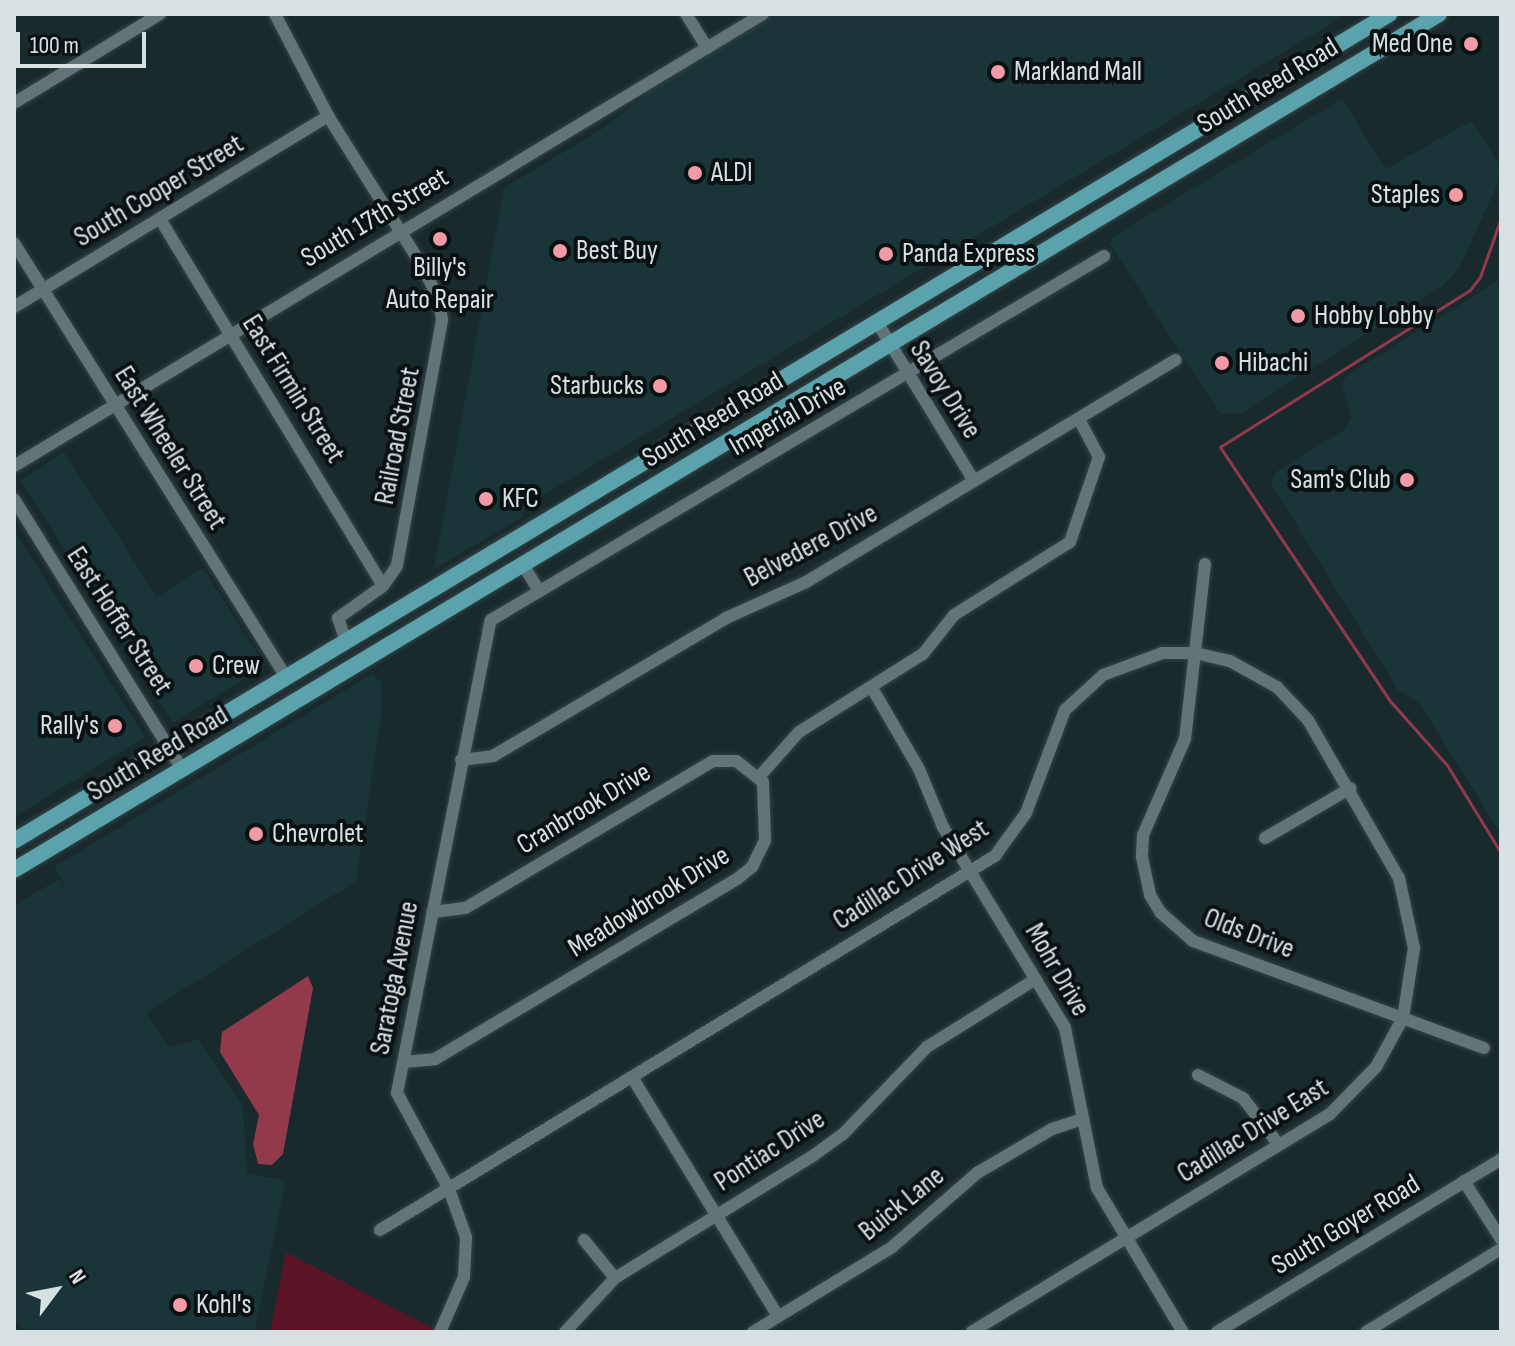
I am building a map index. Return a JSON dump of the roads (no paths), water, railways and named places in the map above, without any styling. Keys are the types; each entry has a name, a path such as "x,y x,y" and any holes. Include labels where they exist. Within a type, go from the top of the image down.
{"main road":[{"name":"South Reed Road","path":"14,841 1389,14"},
{"name":"South Reed Road","path":"14,870 1439,14"}],"street":[{"path":"14,103 160,14"},
{"path":"275,14 328,116 400,231"},
{"path":"686,14 707,48"},
{"name":"South 17th Street","path":"14,466 763,14"},
{"name":"South Cooper Street","path":"14,307 328,116"},
{"name":"East Firmin Street","path":"160,219 383,586"},
{"name":"Railroad Street","path":"383,586 397,566 441,331 436,292 400,231"},
{"name":"East Wheeler Street","path":"14,243 286,677"},
{"name":"Imperial Drive","path":"494,618 1104,256"},
{"name":"Savoy Drive","path":"877,322 974,481"},
{"name":"Belvedere Drive","path":"461,760 493,756 726,618 831,568 1176,360"},
{"path":"759,777 799,732 923,654 954,615 1070,542 1099,457 1079,419"},
{"name":"East Hoffer Street","path":"14,499 182,769"},
{"name":"Olds Drive","path":"1205,564 1185,739 1143,835 1150,895 1161,913 1193,941 1484,1048"},
{"path":"523,565 539,591"},
{"path":"346,641 338,618 383,586"},
{"name":"Saratoga Avenue","path":"440,1332 464,1277 466,1237 449,1189 398,1102 461,760 487,631 494,618"},
{"name":"Cadillac Drive West","path":"380,1230 995,856 1016,832 1052,734 1084,689 1135,659 1195,653 1230,661 1277,687 1308,720 1351,788"},
{"name":"Mohr Drive","path":"872,688 971,872 1065,1028 1097,1188 1183,1332"},
{"name":"Cranbrook Drive","path":"432,912 465,908 713,761 736,761 759,777"},
{"name":"Meadowbrook Drive","path":"403,1062 435,1059 737,879 752,867 765,840 766,793 759,777"},
{"path":"1265,838 1351,788"},
{"name":"Cadillac Drive East","path":"972,1332 1279,1145 1352,1096 1376,1067 1403,1018 1414,948 1410,912 1399,878 1351,788"},
{"name":"Pontiac Drive","path":"565,1332 615,1278 843,1134 927,1047 1036,979"},
{"path":"1198,1075 1243,1098 1279,1145"},
{"path":"632,1077 778,1316"},
{"name":"Buick Lane","path":"753,1332 892,1247 977,1173 1052,1129 1083,1119"},
{"name":"South Goyer Road","path":"1217,1332 1501,1159"},
{"path":"1464,1181 1501,1239"},
{"path":"584,1240 615,1278"},
{"path":"1366,1332 1501,1249"}],"waterway":[{"path":"1501,218 1480,277 1470,290 1220,447 1391,702 1447,765 1501,853"}],"place":[{"name":"Med One","path":"1471,44"},
{"name":"Markland Mall","path":"998,72"},
{"name":"ALDI","path":"695,173"},
{"name":"Staples","path":"1456,195"},
{"name":"Billy's Auto Repair","path":"440,239"},
{"name":"Best Buy","path":"560,251"},
{"name":"Panda Express","path":"886,254"},
{"name":"Hobby Lobby","path":"1298,316"},
{"name":"Hibachi","path":"1222,363"},
{"name":"Starbucks","path":"660,386"},
{"name":"Sam's Club","path":"1407,480"},
{"name":"KFC","path":"486,499"},
{"name":"Crew","path":"196,666"},
{"name":"Rally's","path":"115,726"},
{"name":"Chevrolet","path":"256,834"},
{"name":"Kohl's","path":"180,1305"}]}
